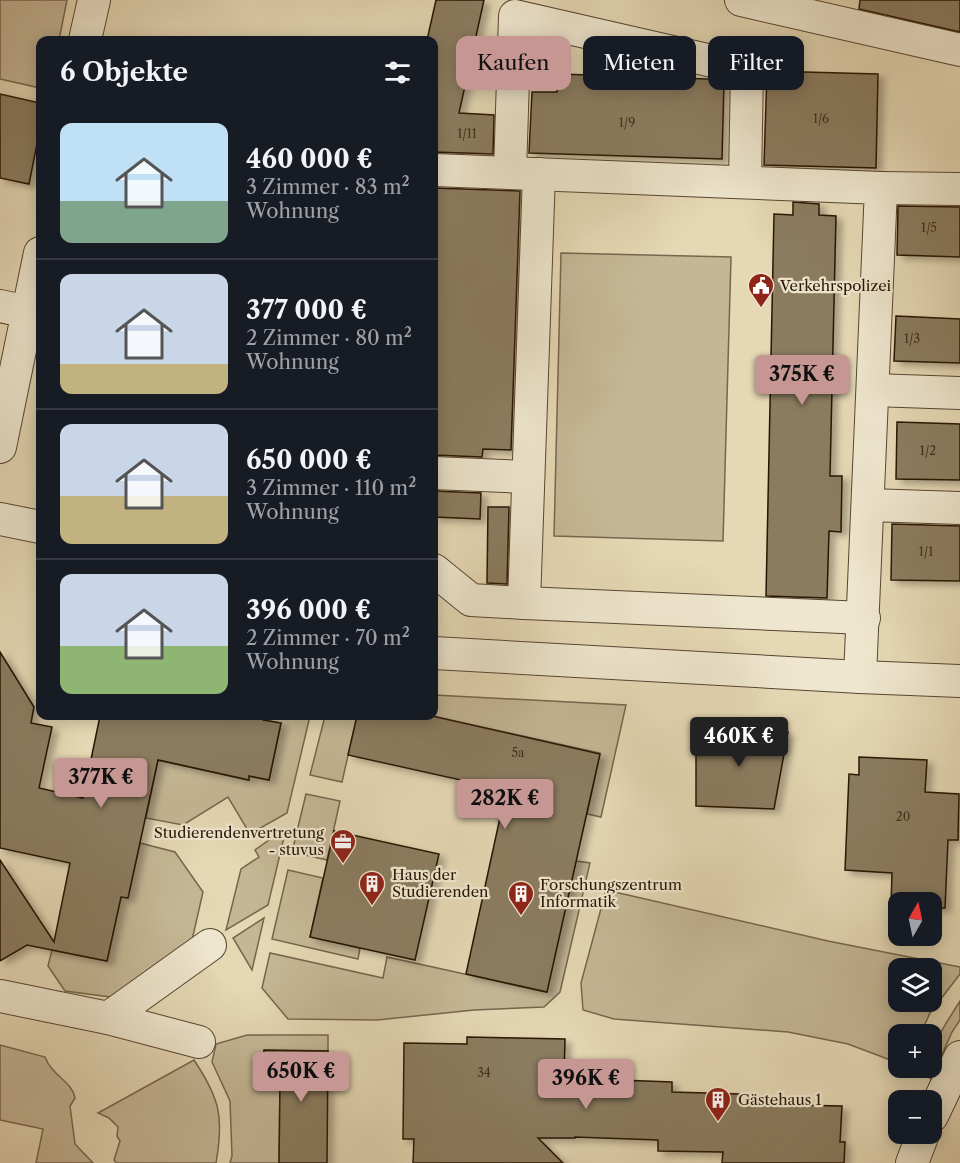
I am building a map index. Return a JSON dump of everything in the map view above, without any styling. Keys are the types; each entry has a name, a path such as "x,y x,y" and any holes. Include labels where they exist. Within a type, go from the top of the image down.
{"street":[{"path":"86,36 94,0"},
{"path":"741,0 960,50"},
{"path":"524,603 528,477 524,174 515,16 747,69 745,182"},
{"path":"438,170 881,188 960,189"},
{"path":"860,677 881,188"},
{"path":"0,447 14,309 36,262"},
{"path":"873,390 960,393"},
{"path":"438,473 528,477"},
{"path":"868,505 960,508"},
{"path":"0,519 36,526"},
{"path":"438,573 471,600 864,618"},
{"path":"438,653 960,681"},
{"path":"108,1018 210,945"},
{"path":"0,996 108,1018 199,1042"},
{"path":"942,1095 960,1057"},
{"path":"912,1163 919,1144"}],"shaded area":[{"path":"0,0 67,0 60,36 36,36 36,87 0,79"},
{"path":"561,253 731,257 723,541 554,536"},
{"path":"438,695 626,705 601,817 587,814 600,753 438,717"},
{"path":"263,720 309,720 287,813 250,834 228,797 183,825 146,818 158,760 248,780 249,776 269,780 281,723"},
{"path":"324,720 356,720 342,782 310,775"},
{"path":"306,794 340,801 327,860 292,852"},
{"path":"282,831 285,833 268,905 226,930 241,869 259,857 255,850"},
{"path":"140,843 175,852 203,892 190,949 118,998 65,991 48,966 52,950 107,961 121,897 128,898"},
{"path":"576,861 590,863 560,992 544,1007 474,1010 377,1020 288,1019 262,988 270,953 383,978 387,957 546,992"},
{"path":"288,870 323,878 310,937 360,948 358,959 272,939"},
{"path":"606,890 828,941 914,958 888,958 888,1012 931,1012 925,1024 888,1024 888,1059 848,1044 788,1032 614,1019 583,1010 581,983"},
{"path":"264,918 252,970 233,938"},
{"path":"942,963 960,967 960,974 942,997"},
{"path":"960,1001 960,1020 942,1054 942,1031"},
{"path":"247,1035 328,1035 328,1051 264,1051 263,1081 280,1082 279,1163 230,1163 232,1156 230,1101 212,1062 216,1044"},
{"path":"0,1045 45,1057 52,1069 70,1087 75,1098 70,1106 75,1144 93,1163 36,1163 43,1129 0,1120"},
{"path":"194,1060 210,1086 218,1109 220,1133 216,1163 116,1163 114,1160 120,1141 117,1136 118,1127 109,1118 98,1113"}],"building":[{"path":"436,0 484,0 476,36 456,36 456,90 464,90 459,113 494,115 493,154 438,152 438,36 428,36"},
{"path":"860,0 960,0 960,32 859,9"},
{"path":"804,72 878,74 876,168 764,165 766,90 804,90"},
{"path":"571,74 583,75 583,90 696,90 696,79 708,79 708,90 724,90 722,159 529,153 532,92 557,92 557,90 571,90"},
{"path":"0,94 36,102 36,149 29,184 0,178"},
{"path":"438,188 520,191 511,450 483,449 482,457 438,455"},
{"path":"793,202 819,204 819,215 836,216 830,476 842,476 841,532 829,531 827,598 766,596 774,214 793,215"},
{"path":"898,206 960,207 960,257 897,255"},
{"path":"896,316 960,319 960,363 894,361"},
{"path":"897,422 960,424 960,480 896,479"},
{"path":"438,491 481,493 480,519 438,517"},
{"path":"488,507 509,507 507,584 487,583"},
{"path":"892,524 960,526 960,581 891,580"},
{"path":"0,652 34,707 31,723 52,727 39,788 83,798 99,720 263,720 281,723 269,780 249,776 249,780 158,760 128,898 121,897 107,961 27,945 0,961 0,860 54,942 70,863 0,848"},
{"path":"438,717 600,754 547,992 466,974 506,790 348,755 356,720 438,720"},
{"path":"696,729 788,732 774,809 696,806"},
{"path":"859,757 927,760 925,792 959,794 958,840 948,840 945,908 942,908 942,892 891,892 892,873 845,870 849,774 859,775"},
{"name":"Haus der Studierenden","path":"334,831 439,854 415,960 310,937"},
{"path":"467,1037 565,1039 564,1078 672,1082 672,1092 740,1094 740,1104 842,1106 840,1142 845,1142 844,1163 722,1163 723,1152 658,1151 658,1140 575,1137 538,1138 563,1163 413,1163 414,1139 403,1139 404,1043 467,1044"},
{"path":"264,1050 328,1051 327,1163 279,1163 280,1082 263,1081"}],"place":[{"name":"Verkehrspolizei","path":"761,309"},
{"name":"Studierendenvertretung - stuvus","path":"343,865"},
{"name":"Haus der Studierenden","path":"372,907"},
{"name":"Forschungszentrum Informatik","path":"521,917"},
{"name":"Gästehaus 1","path":"718,1123"}]}
